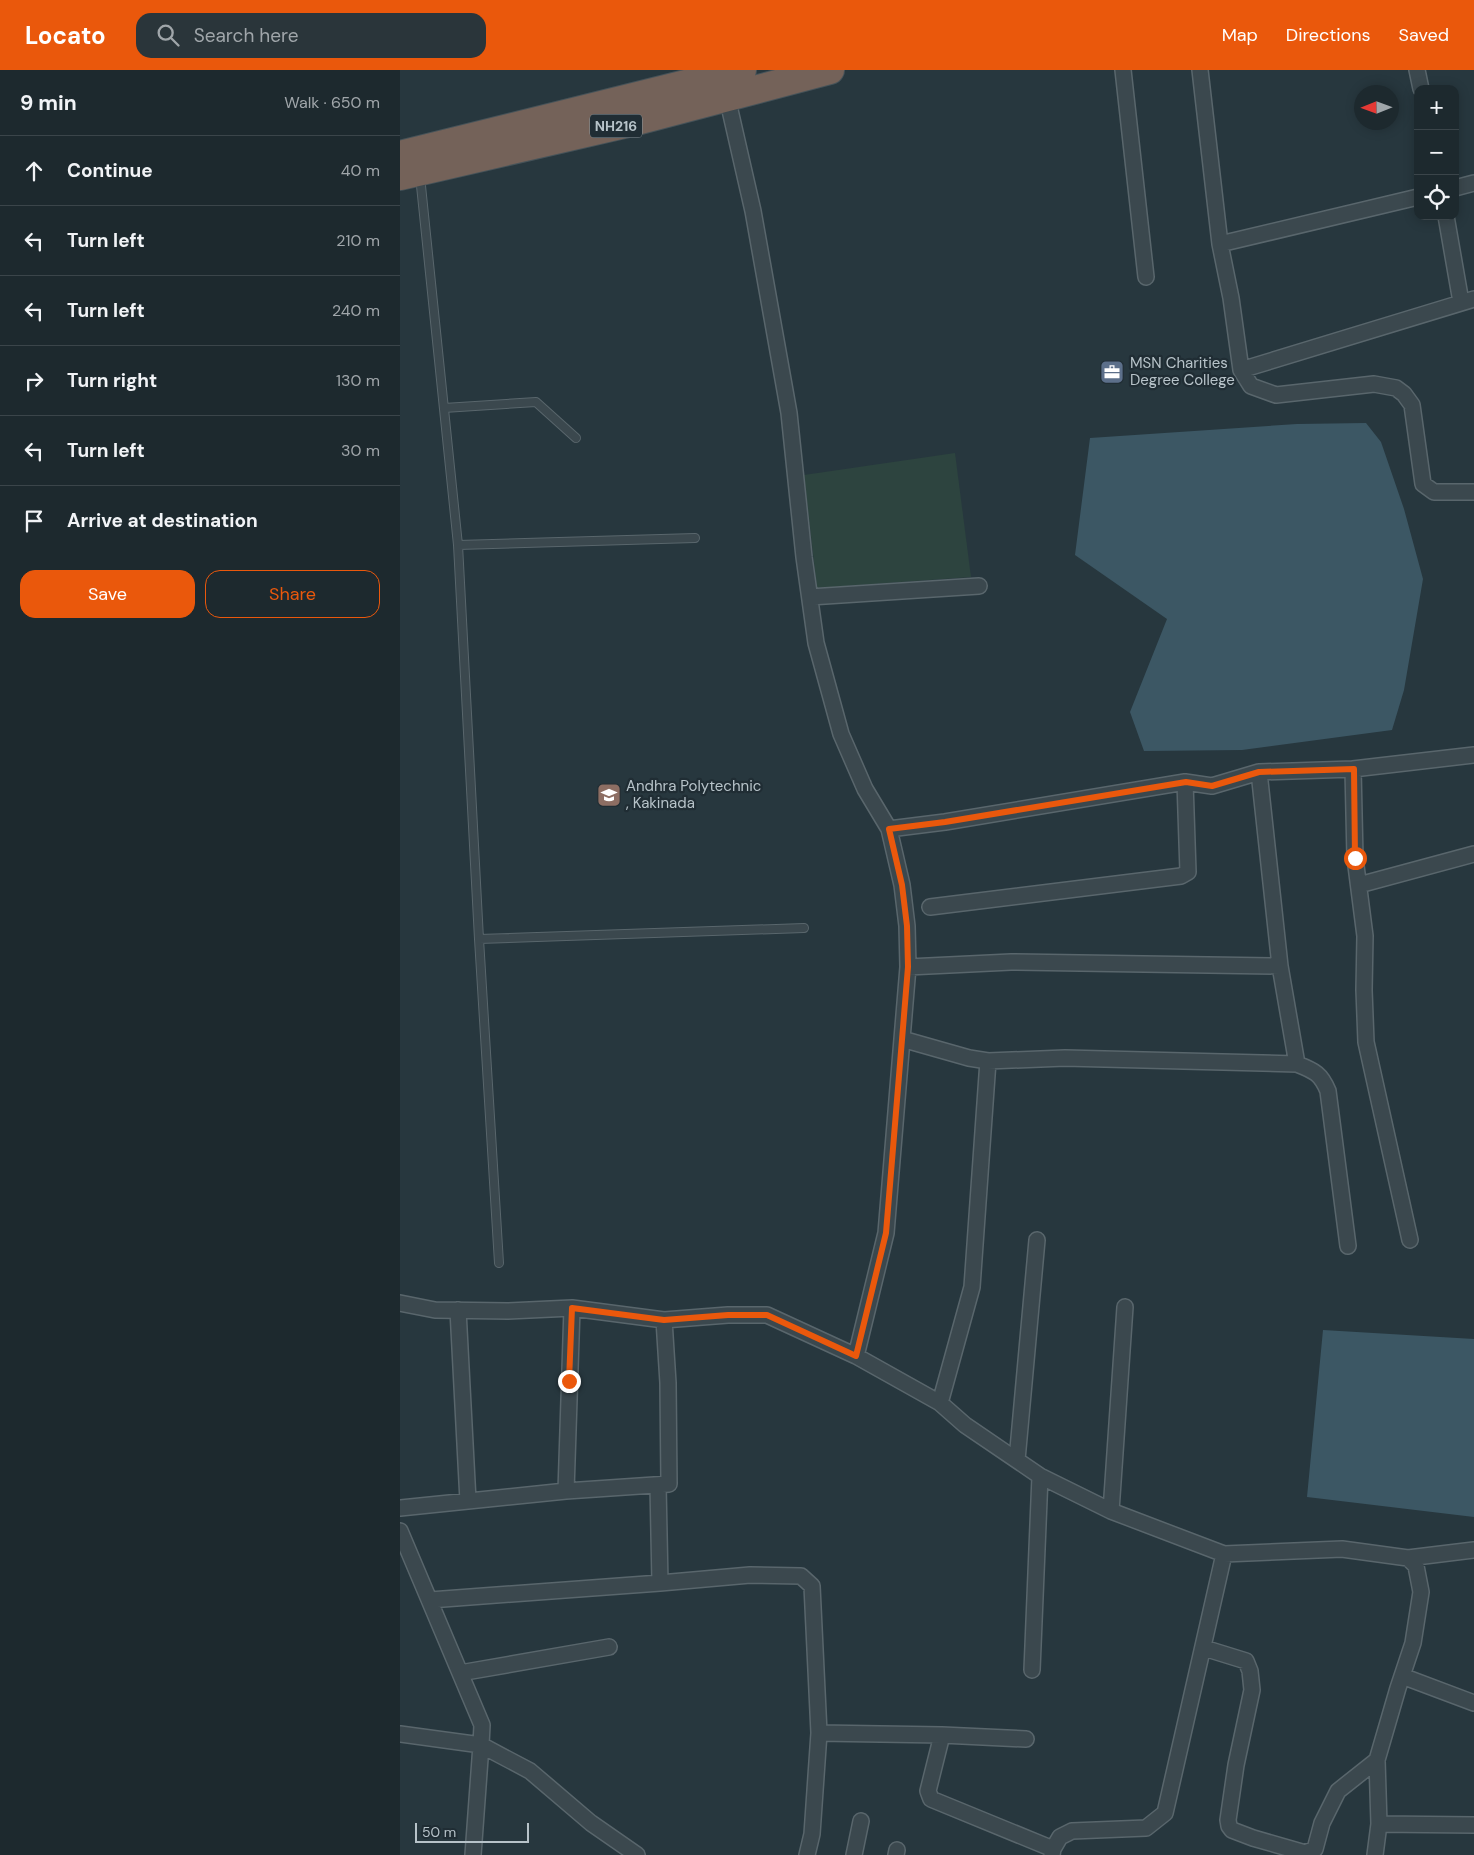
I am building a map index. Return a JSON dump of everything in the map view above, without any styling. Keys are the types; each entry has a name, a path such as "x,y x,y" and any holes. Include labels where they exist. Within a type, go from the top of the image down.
{"highway":[{"name":"NH216","path":"406,168 742,70"},
{"name":"NH216","path":"406,168 629,123 830,70"}],"street":[{"path":"1123,70 1146,277"},
{"path":"1200,70 1220,244 1231,298 1241,370 1251,386 1276,396 1374,384 1396,388 1404,394 1412,405 1423,484 1434,492 1474,492"},
{"path":"1417,70 1420,85"},
{"path":"727,97 753,210 789,413 804,557 816,643 841,734 865,789 889,829 902,885 907,926 908,967 886,1233 856,1356"},
{"path":"1459,187 1474,183"},
{"path":"1220,244 1414,198"},
{"path":"1241,370 1467,301 1447,220"},
{"path":"810,597 979,586"},
{"path":"889,829 945,822 1186,782 1212,786 1259,772 1354,769 1474,755"},
{"path":"1354,769 1355,858 1365,936 1364,990 1366,1042 1410,1240"},
{"path":"1259,772 1280,966 1297,1064"},
{"path":"930,907 1181,876 1188,872 1186,782"},
{"path":"1359,885 1474,854"},
{"path":"908,967 1011,962 1280,966"},
{"path":"902,1039 969,1058 988,1061 1065,1058 1297,1064 1314,1070 1324,1081 1328,1092 1348,1246"},
{"path":"940,1403 972,1287 988,1061"},
{"path":"1017,1460 1037,1240"},
{"path":"400,1303 435,1310 508,1311 572,1308 664,1320 728,1315 767,1315 856,1356 940,1403 965,1425 1040,1476 1111,1510 1224,1554 1342,1549 1408,1558 1474,1550"},
{"path":"1111,1510 1124,1307"},
{"path":"566,1491 572,1308"},
{"path":"458,1310 468,1501"},
{"path":"400,1508 566,1491 669,1484 668,1383 664,1320"},
{"path":"1032,1670 1040,1476"},
{"path":"658,1485 660,1583"},
{"path":"400,1531 482,1725 473,1855"},
{"path":"942,1735 928,1792 931,1799 1052,1852 1060,1836 1072,1830 1146,1828 1164,1813 1204,1648 1224,1554"},
{"path":"1375,1855 1379,1824 1377,1760 1413,1643 1421,1592 1416,1566 1408,1558"},
{"path":"430,1600 750,1575 801,1576 812,1586 819,1733 812,1834 807,1855"},
{"path":"460,1673 609,1647"},
{"path":"1204,1648 1246,1661 1250,1670 1252,1690 1236,1765 1228,1820 1232,1830 1305,1853 1315,1849 1322,1823 1338,1791 1377,1760"},
{"path":"1402,1676 1474,1703"},
{"path":"819,1733 942,1735 1026,1739"},
{"path":"400,1734 481,1745 530,1771 591,1823 637,1855"},
{"path":"854,1855 861,1821"},
{"path":"1379,1824 1474,1824"}],"lane":[{"path":"406,168 444,408 458,545 479,939 499,1262"},
{"path":"444,408 536,402 576,438"},
{"path":"458,545 695,538"},
{"path":"479,939 804,928"}],"green space":[{"path":"955,453 971,577 817,588 804,475"}],"water":[{"path":"1366,423 1381,442 1404,509 1423,579 1404,690 1392,730 1242,750 1144,751 1130,712 1167,619 1075,555 1090,438 1297,424"},
{"path":"1323,1330 1474,1339 1474,1517 1307,1497"}],"place":[{"name":"MSN Charities Degree College","path":"1112,372"},
{"name":"Andhra Polytechnic , Kakinada","path":"609,795"}],"route":[{"path":"569,1381 572,1308 664,1320 728,1315 767,1315 856,1356 886,1233 908,967 907,926 902,885 889,829 945,822 1186,782 1212,786 1259,772 1354,769 1355,858"}]}
